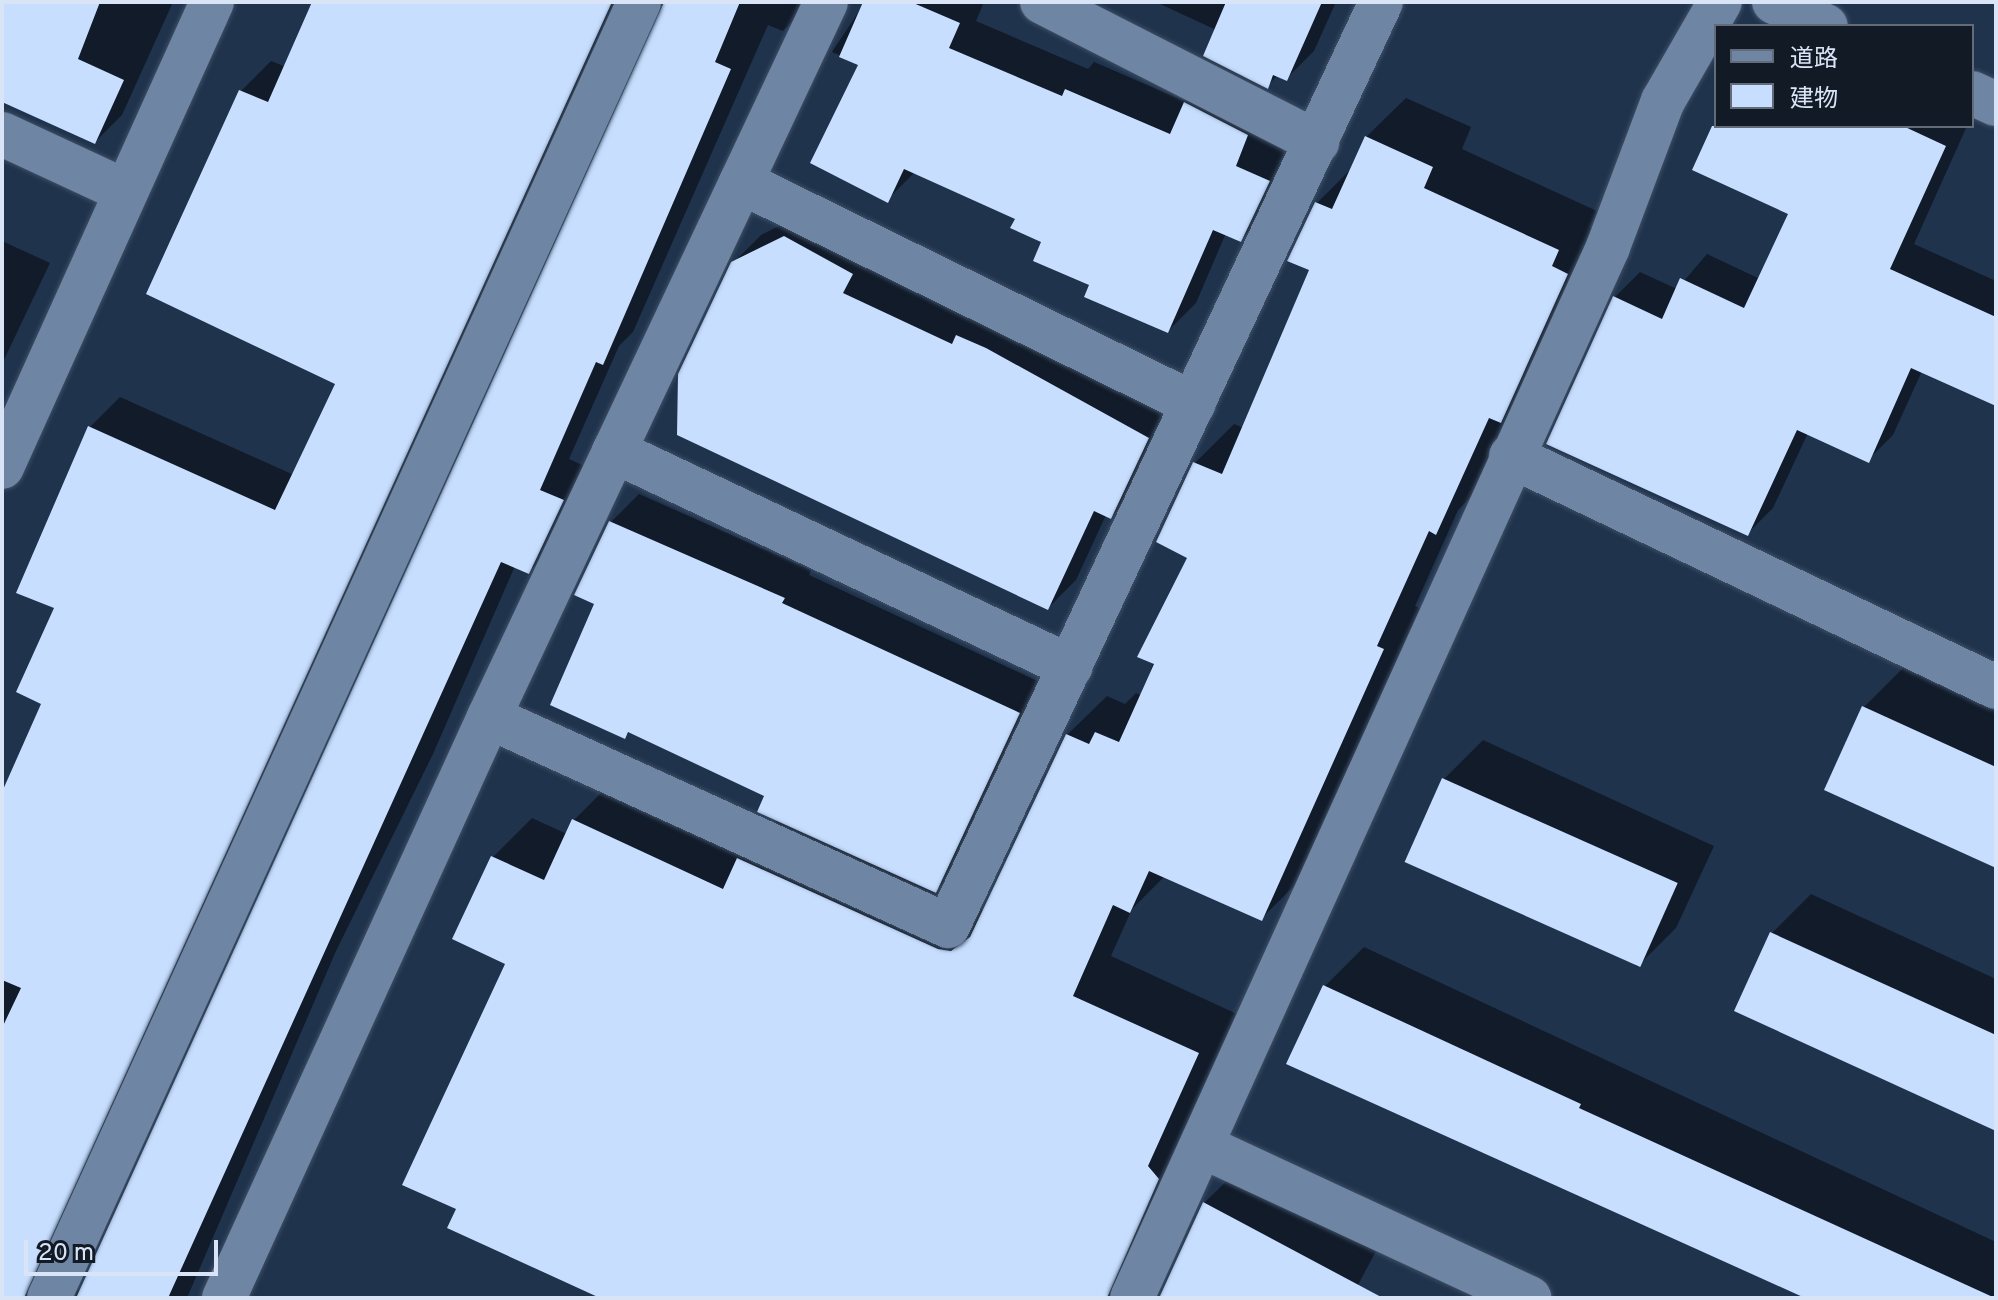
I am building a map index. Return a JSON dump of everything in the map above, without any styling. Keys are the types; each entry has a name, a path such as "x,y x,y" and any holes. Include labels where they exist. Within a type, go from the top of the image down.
{"street":[{"path":"2,467 212,2"},
{"path":"49,1298 639,2"},
{"path":"224,1298 489,717 826,2"},
{"path":"1042,2 1317,142"},
{"path":"489,717 948,926 1381,2"},
{"path":"1132,1298 1608,247 1663,101 1720,2"},
{"path":"1774,2 1822,24"},
{"path":"1974,94 1996,104"},
{"path":"2,134 125,191"},
{"path":"741,182 1194,404"},
{"path":"614,451 1071,667"},
{"path":"1511,456 1996,687"},
{"path":"1202,1146 1475,1287 1529,1298"}],"building":[{"path":"2,2 100,2 78,59 124,80 95,144 2,102"},
{"path":"312,2 612,2 24,1298 2,1298 2,1028 21,988 2,980 2,792 41,704 16,692 54,608 16,593 88,426 275,510 335,384 146,294 239,90 268,102"},
{"path":"664,2 740,2 715,62 731,69 603,365 596,362 540,490 564,500 529,574 501,562 168,1298 76,1298"},
{"path":"863,2 911,2 960,23 949,48 1062,96 1065,89 1170,134 1184,102 1248,135 1236,166 1270,181 1241,242 1213,230 1168,333 1084,297 1089,285 1033,261 1041,242 1010,228 1015,219 904,169 888,203 810,163 858,65 839,57"},
{"path":"1226,2 1322,2 1287,81 1273,75 1268,89 1203,56"},
{"path":"1712,126 1907,128 1946,146 1890,269 1996,317 1996,406 1911,368 1869,463 1797,430 1748,536 1546,444 1613,296 1662,319 1680,278 1744,308 1788,214 1692,170"},
{"path":"1365,136 1433,167 1424,188 1559,250 1552,266 1568,274 1501,423 1489,418 1436,535 1429,531 1377,646 1384,649 1262,921 1149,871 1130,913 1113,905 1073,996 1199,1053 1148,1166 1159,1179 1107,1298 600,1298 447,1228 456,1209 402,1185 505,964 452,939 491,856 544,880 572,819 723,889 737,858 938,949 951,951 970,937 1066,734 1089,744 1095,732 1119,742 1154,664 1137,657 1187,558 1156,542 1193,462 1222,474 1309,270 1287,261 1315,202 1332,209"},
{"path":"784,236 853,274 843,293 952,344 956,335 986,348 1149,438 1111,519 1094,511 1048,610 677,435 678,374 731,262"},
{"path":"609,521 785,598 782,603 1020,713 936,893 757,812 764,796 628,732 625,739 550,705 594,604 574,595"},
{"path":"1862,706 1996,767 1996,868 1824,790"},
{"path":"1442,778 1678,883 1640,967 1405,862"},
{"path":"1770,932 1996,1035 1996,1131 1734,1011"},
{"path":"1323,985 1581,1104 1579,1108 1995,1298 1805,1298 1286,1064"},
{"path":"1203,1202 1383,1298 1159,1298"}]}
